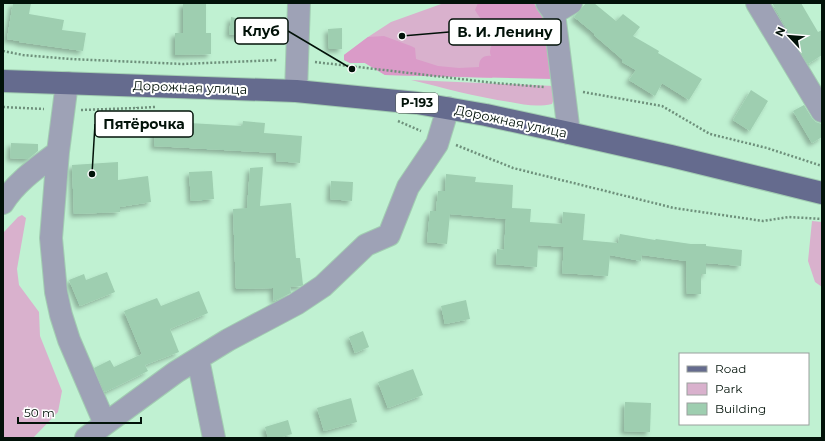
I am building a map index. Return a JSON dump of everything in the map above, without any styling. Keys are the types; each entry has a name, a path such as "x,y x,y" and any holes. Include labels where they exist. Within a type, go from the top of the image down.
{"main road":[{"name":"Дорожная улица","path":"3,81 296,91 417,102 486,115 679,158 822,193"}],"street":[{"path":"296,91 299,3"},
{"path":"757,3 822,111"},
{"path":"557,6 569,134"},
{"path":"67,83 58,152 51,238 56,292 69,340 105,424"},
{"path":"86,438 176,372 228,340 296,304 323,286 366,245 388,235 408,187 438,144 448,108"},
{"path":"3,203 31,172 58,152"},
{"path":"198,359 214,438"}],"path":[{"path":"137,108 160,107"},
{"path":"397,121 513,168 674,208 764,221 789,217 822,219"}],"green space":[{"path":"444,3 534,3 492,78 385,75 365,63 350,63 344,60 344,55 391,22"},
{"path":"411,80 554,86 554,99 552,104 526,105 472,95"},
{"path":"22,215 26,218 17,269 19,285 39,312 40,336 62,391 58,412 34,437 3,438 3,233 18,217"},
{"path":"812,221 822,222 822,287 815,282 808,261"}],"shaded area":[{"path":"478,3 534,3 545,21 553,79 385,75 365,63 350,63 344,60 344,55 368,37 384,36 415,48 416,59 438,66 459,68 479,67 482,58 491,56 490,49 496,38 502,39 504,34 502,30 490,26 480,17 475,10"}],"building":[{"path":"13,3 31,3 29,14 64,20 62,30 86,33 83,51 7,39"},
{"path":"183,3 206,3 206,33 211,33 211,54 175,55 175,33 183,33"},
{"path":"586,3 594,3 616,21 623,14 640,27 633,36 659,51 658,53 702,79 689,100 662,83 655,96 629,80 636,70 622,62 623,60 574,17"},
{"path":"772,3 801,3 818,32 822,30 822,55 808,64"},
{"path":"231,17 245,20 242,36 229,34"},
{"path":"342,28 342,49 329,49 328,29"},
{"path":"751,90 768,101 750,131 733,120"},
{"path":"804,105 812,118 816,122 822,124 822,137 812,143 793,111"},
{"path":"243,121 265,123 264,133 302,136 300,163 276,161 276,153 154,146 155,130 188,130 189,123 242,126"},
{"path":"11,143 38,144 38,151 28,159 10,158"},
{"path":"118,162 118,180 148,176 151,202 120,207 120,212 74,214 72,165"},
{"path":"263,167 260,206 291,203 296,258 300,258 303,285 290,287 291,293 274,301 273,288 236,289 233,209 247,208 250,168"},
{"path":"212,171 214,199 191,201 189,172"},
{"path":"446,174 476,177 475,182 513,185 512,208 531,209 530,222 562,224 563,212 585,214 583,240 618,243 620,234 655,240 706,244 706,246 742,250 741,266 706,263 706,274 701,274 701,294 687,294 686,261 642,255 641,261 610,255 608,276 562,273 564,247 538,245 537,267 496,264 497,249 504,250 506,219 450,214 447,244 427,242 430,211 436,211 438,191 445,191"},
{"path":"331,181 353,182 352,201 330,199"},
{"path":"107,272 115,292 80,306 69,280 84,274 86,280"},
{"path":"199,291 208,313 170,329 179,352 145,365 148,371 105,392 94,368 110,360 114,367 142,354 124,311 157,298 161,306"},
{"path":"466,300 470,319 445,324 441,306"},
{"path":"363,331 369,347 355,353 349,337"},
{"path":"413,369 423,395 388,408 378,382"},
{"path":"351,398 357,422 324,431 317,408"},
{"path":"625,402 651,403 650,432 624,431"},
{"path":"288,420 292,434 278,438 268,438 265,427"}],"place":[{"name":"В. И. Ленину","path":"402,36"},
{"name":"Клуб","path":"352,69"},
{"name":"Пятёрочка","path":"92,174"}]}
